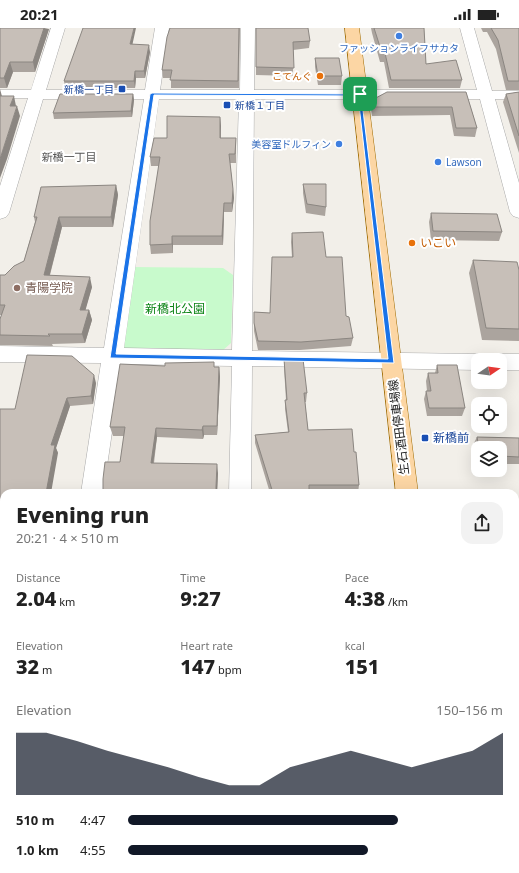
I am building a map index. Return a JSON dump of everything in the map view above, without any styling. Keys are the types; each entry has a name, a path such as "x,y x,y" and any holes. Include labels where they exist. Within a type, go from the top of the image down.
{"main road":[{"name":"生石酒田停車場線","path":"352,28 407,489"}],"street":[{"path":"0,214 58,28"},
{"path":"93,489 162,28"},
{"path":"240,489 248,28"},
{"path":"467,28 519,212"},
{"path":"0,94 519,95"},
{"path":"0,160 17,160"},
{"path":"0,354 392,362 471,362"},
{"path":"507,362 519,362"}],"green space":[{"name":"新橋北公園","path":"134,267 223,268 233,275 231,343 222,351 123,349"}],"building":[{"path":"0,28 44,28 33,62 10,62 4,78 0,78"},
{"path":"83,28 134,28 130,44 149,45 144,71 135,71 134,81 64,81"},
{"path":"170,28 239,28 238,81 170,80 172,70 162,70 167,37"},
{"path":"256,28 308,28 310,41 293,42 294,68 256,67"},
{"path":"374,28 424,28 426,64 456,60 462,80 391,80 385,53 382,53"},
{"path":"491,28 519,28 519,81 508,81 498,40"},
{"path":"315,58 339,58 342,76 318,76"},
{"path":"387,92 466,92 477,128 456,128 452,107 373,107 372,100"},
{"path":"519,92 519,136 506,94"},
{"path":"60,94 133,94 131,111 53,113"},
{"path":"0,96 14,96 10,106 17,106 0,159"},
{"path":"167,116 220,117 220,138 236,138 235,154 229,154 233,189 232,203 224,203 222,236 172,236 172,244 150,245 150,221 160,157 150,157 154,138 167,138"},
{"path":"303,184 326,184 326,207 307,204"},
{"path":"116,185 111,217 59,217 44,275 90,277 80,310 89,310 82,334 48,334 50,336 0,335 0,319 5,305 0,305 0,275 5,275 14,266 24,261 37,217 34,217 41,187"},
{"path":"431,213 497,214 502,232 433,231"},
{"path":"323,232 326,257 342,257 346,316 349,317 353,338 301,342 258,341 254,323 254,312 270,313 272,257 293,257 292,233"},
{"path":"473,260 517,262 519,270 519,329 486,328"},
{"path":"27,355 72,356 94,375 91,396 67,398 51,445 55,445 47,489 0,489 0,409 15,409"},
{"path":"284,359 303,359 307,393 304,393 308,430 352,429 359,485 309,485 309,489 272,489 255,435 289,432 285,400 287,400"},
{"path":"214,362 214,367 219,367 217,426 203,426 202,430 156,428 151,463 217,464 216,489 103,489 105,462 120,462 125,427 110,427 120,364 165,366 165,363"},
{"path":"437,365 457,365 465,408 429,408 426,391 431,391 428,373 438,373"},
{"path":"477,437 519,438 519,457 507,456 507,441 478,441"}],"place":[{"name":"ファッションライフサカタ","path":"399,36"},
{"name":"こてんぐ","path":"320,76"},
{"name":"新橋一丁目","path":"122,89"},
{"name":"新橋１丁目","path":"227,105"},
{"name":"美容室ドルフィン","path":"339,144"},
{"name":"Lawson","path":"438,162"},
{"name":"いこい","path":"412,243"},
{"name":"青陽学院","path":"17,288"},
{"name":"新橋前","path":"425,438"}],"district":[{"name":"新橋一丁目","path":"69,157"}],"route":[{"path":"152,94 360,94 392,362 112,357 152,94"}]}
